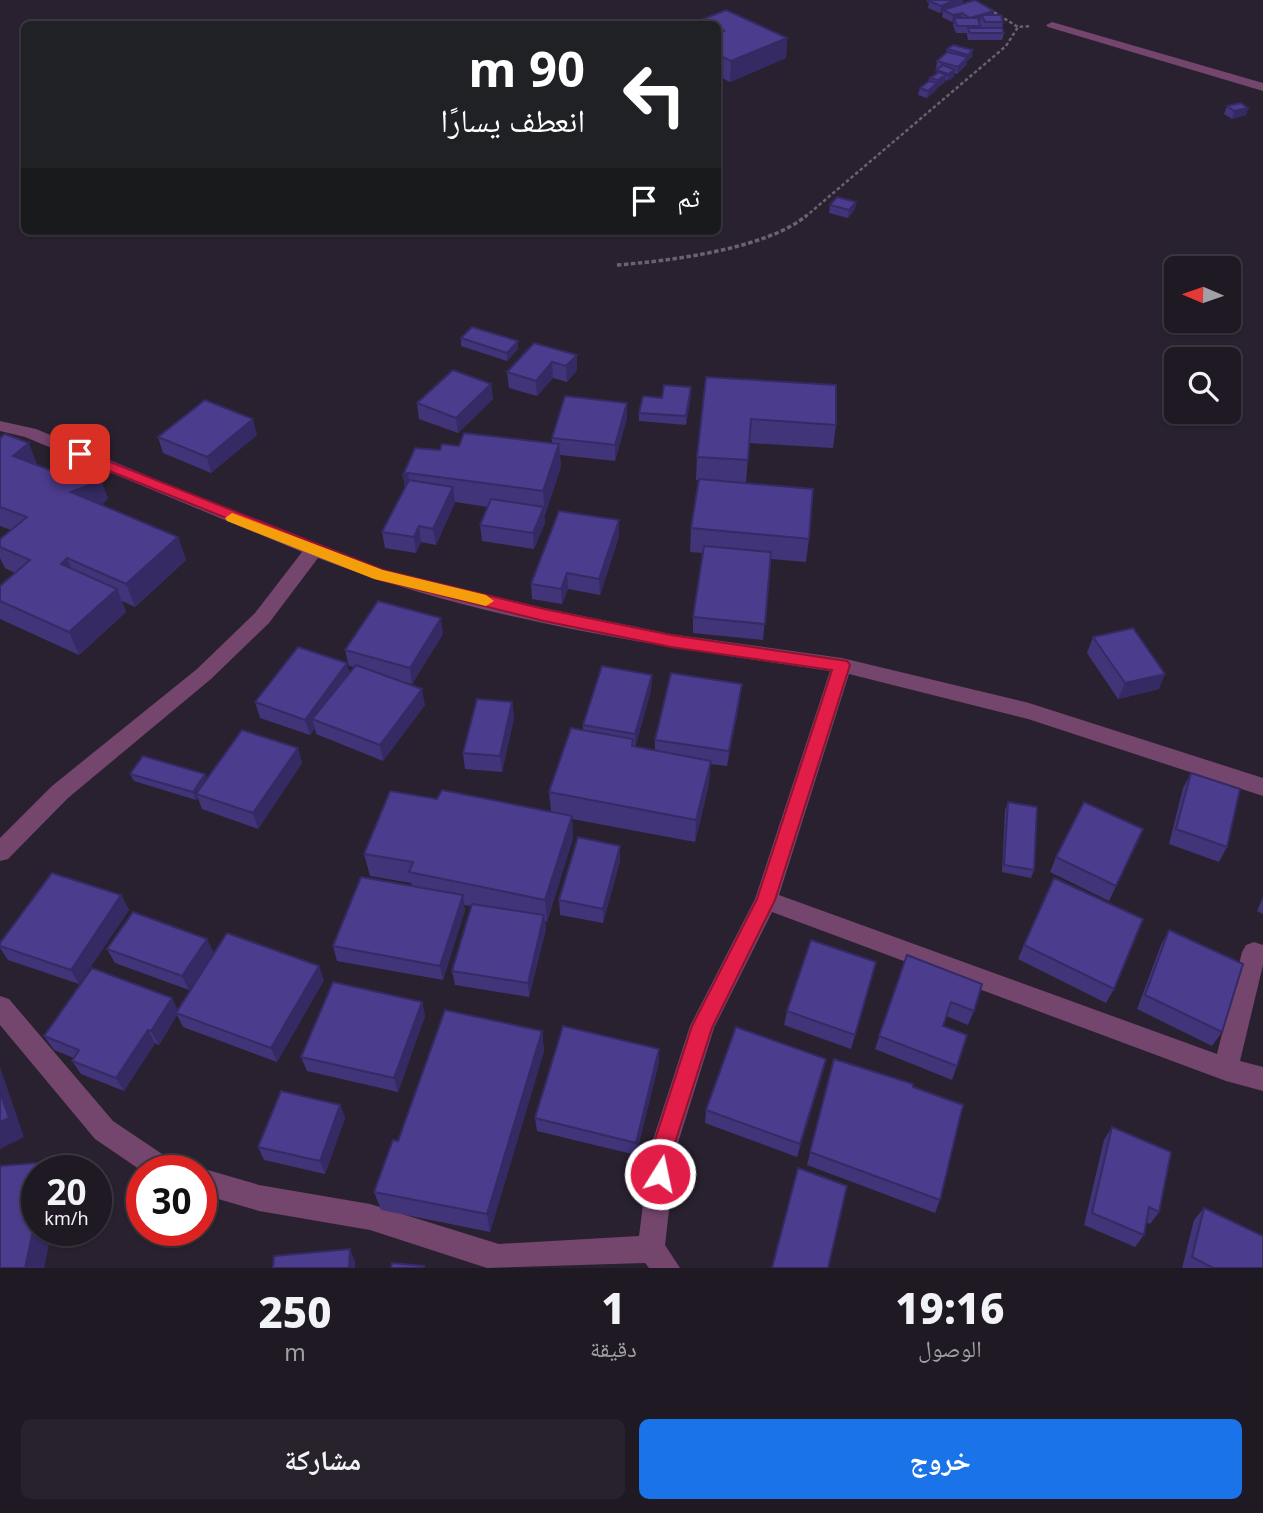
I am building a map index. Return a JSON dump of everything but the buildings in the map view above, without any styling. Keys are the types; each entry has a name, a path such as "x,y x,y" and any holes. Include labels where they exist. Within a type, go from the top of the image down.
{"street":[{"path":"1052,25 1263,87"},
{"path":"0,426 30,433 380,575 544,615 671,641 842,665 1029,711 1263,787"},
{"path":"0,852 60,792 204,674 262,618 314,550"},
{"path":"217,1186 259,1198 370,1217 499,1258 658,1258 663,1149 702,1026 766,900 842,665"},
{"path":"766,900 1226,1069 1263,1079"},
{"path":"1226,1069 1254,952 1263,955"},
{"path":"0,1007 104,1129 142,1155"}],"path":[{"path":"980,5 1018,27 1052,25"},
{"path":"617,265 678,259 742,244 796,225 1006,46 1018,27"}],"slow traffic":[{"path":"232,518 380,575 486,601"}],"route":[{"path":"80,454 257,528 380,575 544,615 671,641 842,665 766,900 702,1026 663,1149 660,1174"}]}
